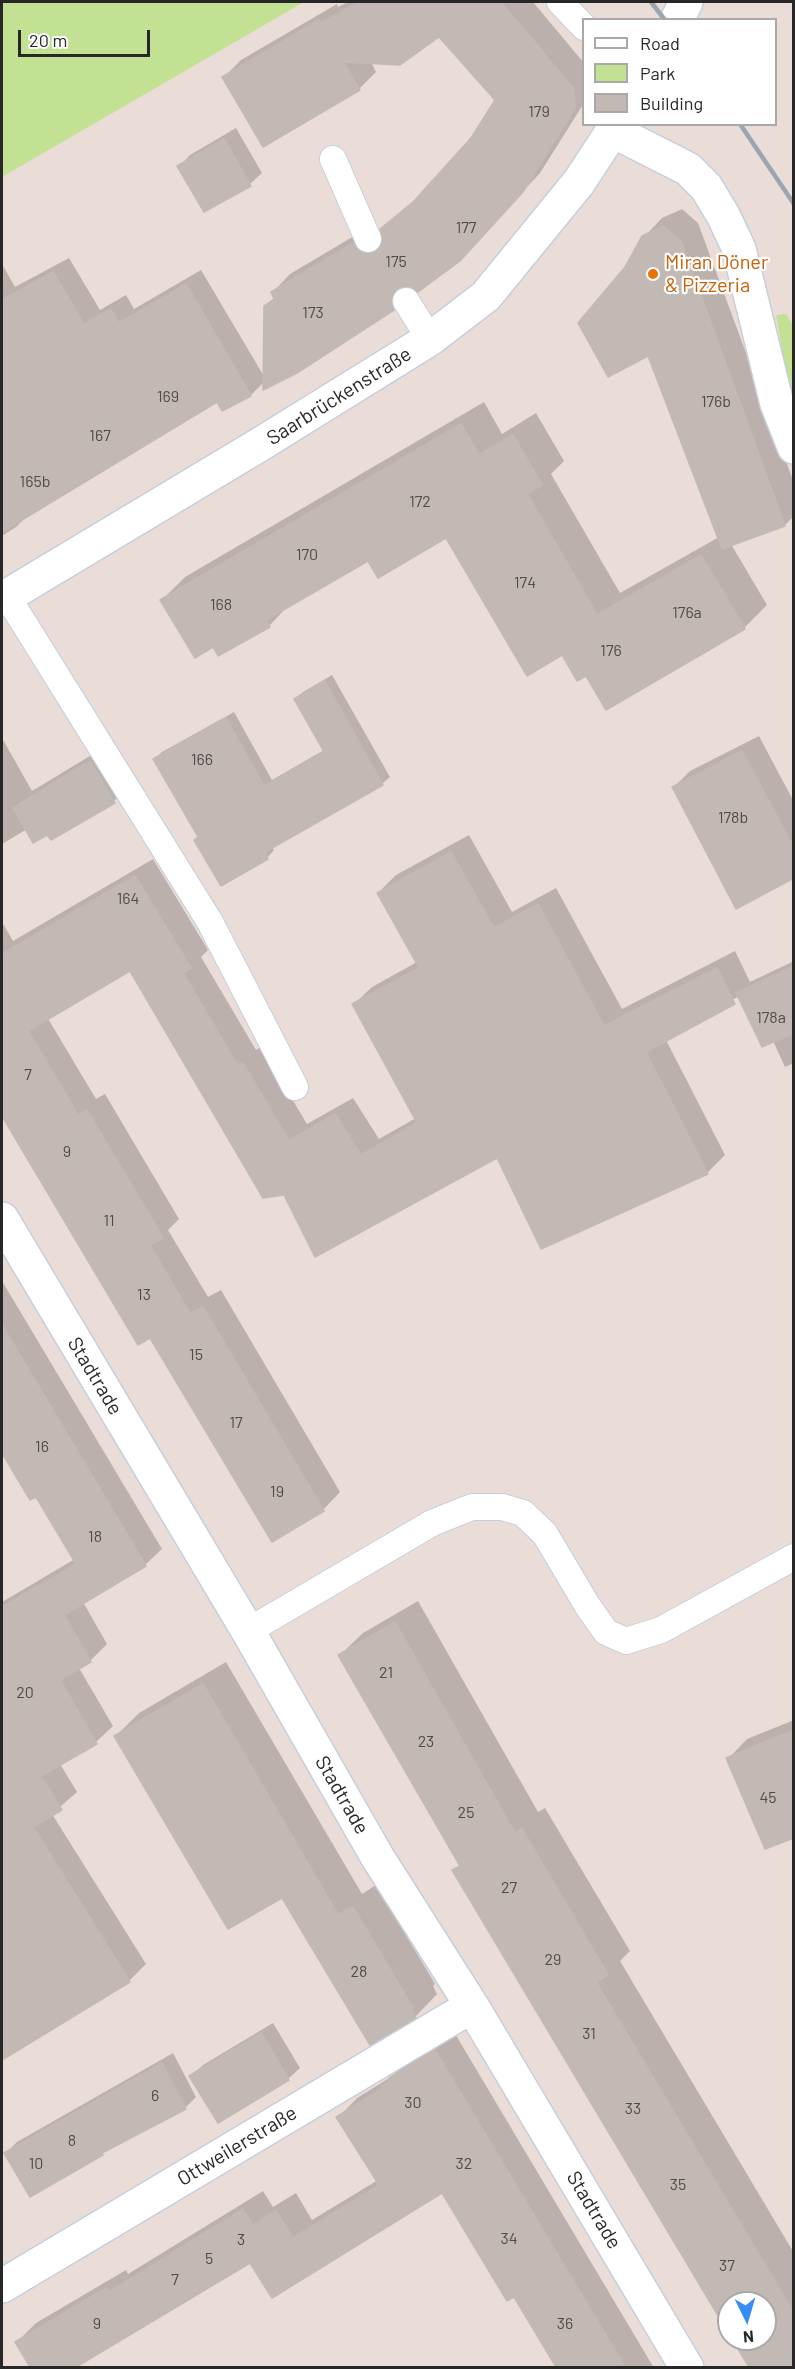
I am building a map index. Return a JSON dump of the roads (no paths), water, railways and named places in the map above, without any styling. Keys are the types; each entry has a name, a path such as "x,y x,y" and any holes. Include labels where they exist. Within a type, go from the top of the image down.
{"street":[{"path":"678,18 686,2"},
{"path":"615,128 688,168 706,187 723,215 739,249 777,404 794,447"},
{"name":"Saarbrückenstraße","path":"4,597 259,445 430,339 486,296 579,182 615,128"},
{"name":"Stadtrade","path":"2,1219 248,1631 378,1858 472,2006 687,2367"},
{"name":"Ottweilerstraße","path":"2,2286 472,2006"}],"lane":[{"path":"560,2 582,25"},
{"path":"333,159 368,239"},
{"path":"406,301 430,339"},
{"path":"4,597 210,922 295,1087"},
{"path":"248,1631 432,1523 472,1507 502,1507 523,1513 544,1534 606,1632 626,1641 661,1630 794,1557"}],"railway":[{"path":"651,2 663,18"},
{"path":"741,126 794,204"}],"place":[{"name":"Miran Döner & Pizzeria","path":"653,274"}]}
